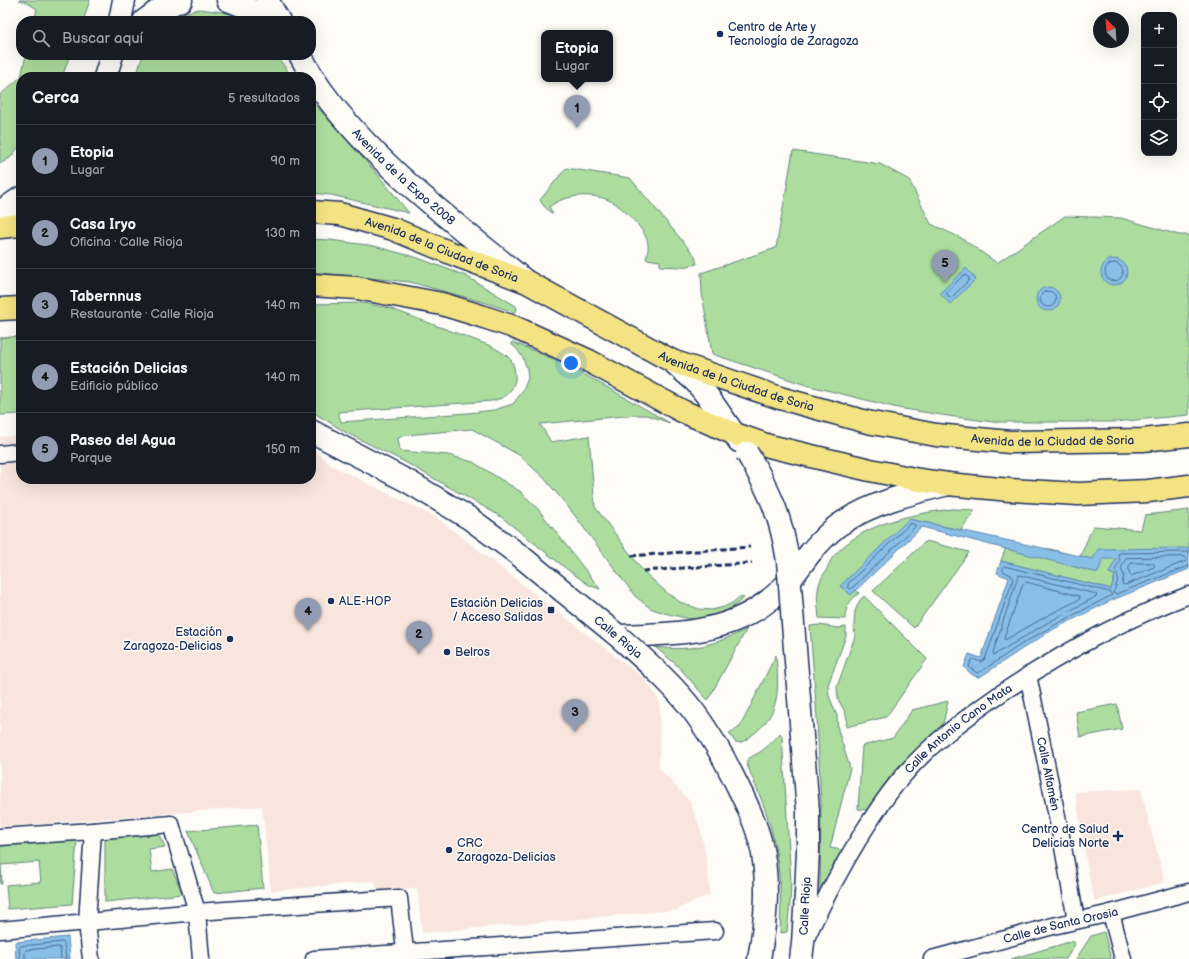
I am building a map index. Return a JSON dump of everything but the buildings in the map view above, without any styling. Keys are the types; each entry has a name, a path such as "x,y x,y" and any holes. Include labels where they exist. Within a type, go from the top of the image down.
{"main road":[{"path":"152,16 165,7 181,0"},
{"path":"228,0 242,5 260,16"},
{"path":"268,0 276,16"},
{"path":"107,72 110,60"},
{"path":"300,60 308,72"},
{"name":"Avenida de la Expo 2008","path":"303,60 310,72"},
{"name":"Avenida de la Expo 2008","path":"316,81 322,91 353,128 396,172 425,198 527,282"},
{"path":"316,83 322,91"},
{"path":"0,212 16,201"},
{"name":"Avenida de la Ciudad de Soria","path":"316,212 340,214 384,226 527,282 672,361 768,394 867,422 936,434 1020,442 1143,440 1189,435"},
{"path":"0,227 16,225"},
{"path":"316,285 357,288 442,304 514,327 589,360 682,411 735,434 768,446 870,470 948,484 1010,490 1078,494 1148,491 1189,486"},
{"path":"0,309 16,308"},
{"name":"Calle Rioja","path":"672,361 696,382 710,398 747,453 771,498 785,543 790,580 808,811 808,850 802,951"},
{"name":"Calle Rioja","path":"316,434 409,482 469,518 518,554 618,636 650,664 694,711 724,759 746,803 760,840 766,884 766,904 760,955"},
{"path":"618,636 675,634 712,628 732,621 764,605 783,589 811,552 841,523 858,514 900,497 948,484"}],"street":[{"path":"0,454 16,452"},
{"name":"Calle Antonio Cano Mata","path":"802,951 820,906 842,866 875,813 903,776 923,754 947,733 1028,675 1069,651 1106,632 1189,595"},
{"name":"Calle Alfamén","path":"1028,675 1061,836 1076,920"},
{"path":"0,837 171,824 197,912 201,959"},
{"path":"91,959 87,922 93,830"},
{"name":"Calle de Santa Orosia","path":"932,959 1076,920 1111,913 1189,892"},
{"path":"0,930 197,912 399,898 406,956"},
{"path":"1111,913 1123,959"},
{"path":"314,959 406,956 715,931"}],"shaded area":[{"name":"Estación Zaragoza-Delicias","path":"16,435 16,484 316,484 316,452 331,465 437,518 646,680 660,702 659,768 690,802 700,828 706,857 710,894 676,910 422,933 417,888 377,890 375,881 271,891 262,806 0,827 0,437"},
{"name":"Centro de Salud Delicias Norte","path":"1141,789 1165,882 1095,901 1089,878 1075,792"}],"green space":[{"path":"19,0 90,0 85,16 35,16 37,9 26,2"},
{"path":"199,9 217,11 236,16 175,16"},
{"path":"25,60 68,60 64,72 22,72"},
{"path":"141,60 280,60 288,72 138,72"},
{"path":"16,81 16,150 10,158 0,164 0,95"},
{"path":"316,106 378,175 409,213 331,195 316,194"},
{"path":"793,151 880,164 909,180 931,224 961,238 997,263 1065,216 1121,218 1179,235 1189,235 1189,415 1115,422 993,422 898,408 806,385 712,354 702,293 701,273 776,248"},
{"path":"566,168 630,178 695,256 697,264 682,267 660,266 660,261 646,259 648,244 644,233 625,211 609,200 591,196 564,199 549,207 553,214 540,200"},
{"path":"316,239 374,246 418,258 466,276 516,306 517,310 514,312 410,282 316,273"},
{"path":"362,303 389,308 491,346 506,355 511,360 514,367 515,381 508,394 502,398 492,401 338,412 341,422 468,413 494,410 513,404 523,391 528,378 527,369 523,358 517,349 511,344 512,342 546,356 587,376 670,423 647,415 635,415 540,424 551,442 589,436 595,507 643,571 667,593 680,602 699,609 712,610 724,607 741,596 744,598 724,612 701,618 690,619 650,608 635,596 569,508 544,478 519,455 472,429 406,435 398,438 400,451 448,455 473,462 521,492 538,509 600,589 589,585 500,516 403,461 345,432 316,414 316,304"},
{"path":"16,336 16,414 0,415 0,338"},
{"path":"953,509 975,510 961,530 909,519 851,594 856,590 859,593 849,604 845,619 819,618 817,597 820,581 833,557 845,545 858,536 888,522 904,517"},
{"path":"1189,510 1189,556 1109,573 1115,575 1111,589 1001,561 1006,547 1050,549 1080,557 1093,526 1141,530 1145,515"},
{"path":"926,541 969,552 914,628 873,591"},
{"path":"864,596 927,659 886,717 846,727 847,719 838,699 837,687 855,636 855,611 860,600"},
{"path":"819,625 838,628 846,627 846,636 828,685 829,696 837,716 838,730 850,768 830,848 842,850 837,862 820,891 821,804 817,718 810,626"},
{"path":"747,629 708,700 678,666 655,647 680,649 692,648 713,643"},
{"path":"776,655 778,679 776,700 773,710 761,728 745,740 735,742 729,733 740,727"},
{"path":"948,701 943,724 898,767 867,810 858,809 862,746 893,738 912,710"},
{"path":"1117,704 1122,729 1080,737 1076,712"},
{"path":"780,733 782,736 791,882 787,932 780,933 781,906 776,852 768,817 746,762 749,758 762,751"},
{"path":"257,825 263,888 214,893 188,831"},
{"path":"158,833 165,847 149,849 152,872 172,869 183,894 105,902 105,837"},
{"path":"77,840 72,904 8,909 6,885 41,882 39,862 1,865 2,884 0,884 0,846"},
{"path":"1104,932 1111,959 1076,959 1091,936"},
{"path":"1073,941 1075,944 1066,959 1011,959"}],"water":[{"path":"1114,259 1123,263 1127,272 1123,281 1114,285 1105,281 1101,272 1105,263"},
{"path":"966,268 976,279 950,304 940,293"},
{"path":"1048,287 1053,288 1059,294 1059,304 1053,310 1048,311 1043,310 1037,304 1036,299 1037,294 1043,288"},
{"path":"909,519 1093,559 1098,549 1189,548 1189,569 1110,601 1054,629 978,677 971,674 964,667 969,654 981,658 1009,578 997,573 1001,561 1111,589 1115,575 1109,573 1116,559 1103,559 1098,573 922,527 851,595 840,586"},
{"path":"68,937 70,959 16,959 15,942"}],"railway":[{"path":"631,556 750,547"},
{"path":"643,571 752,563"}],"place":[{"name":"Centro de Arte y Tecnología de Zaragoza","path":"720,34"},
{"name":"Etopia","path":"577,128"},
{"name":"Paseo del Agua","path":"945,283"},
{"name":"ALE-HOP","path":"331,601"},
{"name":"Estación Delicias / Acceso Salidas","path":"551,610"},
{"name":"Estación Delicias","path":"308,631"},
{"name":"Estación Zaragoza-Delicias","path":"230,639"},
{"name":"Belros","path":"447,652"},
{"name":"Casa Iryo","path":"419,654"},
{"name":"Tabernnus","path":"575,732"},
{"name":"Centro de Salud Delicias Norte","path":"1118,836"},
{"name":"CRC Zaragoza-Delicias","path":"449,850"}]}
